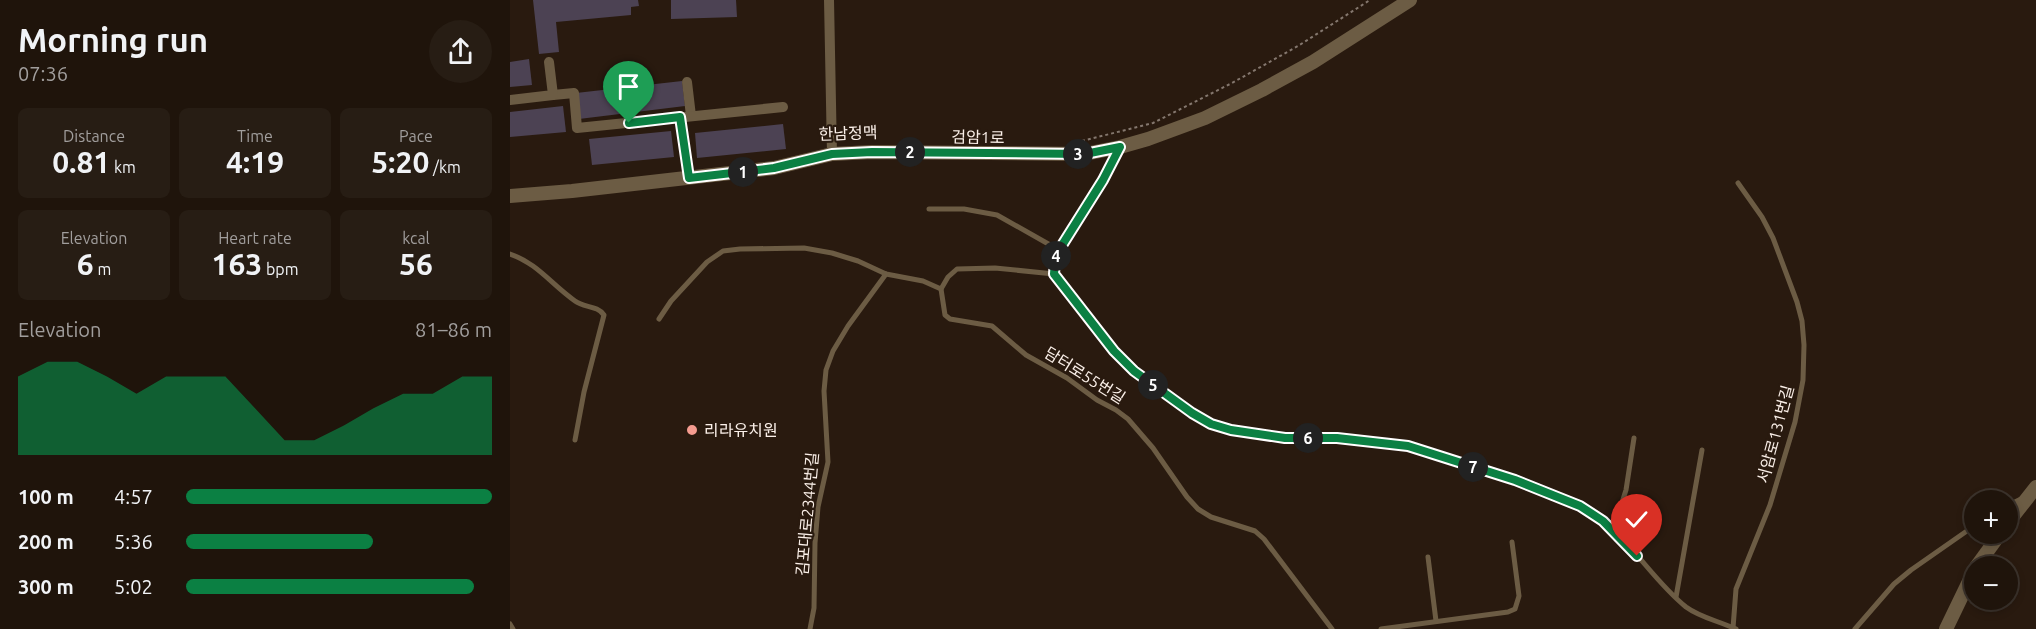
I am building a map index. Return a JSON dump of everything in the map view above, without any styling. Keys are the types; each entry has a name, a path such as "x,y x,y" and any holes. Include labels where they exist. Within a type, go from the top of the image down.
{"street":[{"path":"830,0 832,154"},
{"name":"검암1로","path":"510,196 774,168 832,154 872,152 1085,154 1120,147 1148,140 1204,118 1262,90 1313,62 1406,1"},
{"path":"549,62 553,95"},
{"path":"687,82 689,178"},
{"path":"510,100 574,93 577,128 783,106"},
{"path":"2018,511 2034,492"},
{"path":"1946,629 1964,592"}],"lane":[{"path":"659,319 671,301 707,262 723,251 740,249 804,248 832,253 858,261 886,274 923,282 941,289 948,277 957,269 995,268 1054,274 1055,260 1059,250 1103,180 1120,147"},
{"name":"서암로131번길","path":"1054,274 1129,366 1192,413 1211,424 1231,430 1285,438 1337,438 1408,446 1552,494 1580,506 1603,521 1676,597 1700,616 1734,628 1736,589 1770,506 1795,422 1803,380 1804,345 1802,321 1797,302 1773,238 1762,217 1738,183"},
{"path":"928,209 964,209 997,215 1010,220 1059,250"},
{"path":"510,254 525,258 577,303 600,309 604,315 584,392 576,440"},
{"name":"김포대로2344번길","path":"810,629 814,608 818,507 828,462 824,391 826,370 833,351 848,326 886,274"},
{"name":"담터로55번길","path":"941,289 945,315 950,319 992,326 1026,355 1067,378 1128,419 1170,470 1186,497 1198,509 1211,517 1255,531 1264,539 1332,629"},
{"path":"1613,531 1626,490 1634,438"},
{"path":"1676,597 1702,450"},
{"path":"2018,500 2034,492"},
{"path":"1855,629 1894,584 1964,533"},
{"path":"1381,629 1508,612 1515,609 1519,596 1512,542"},
{"path":"1428,557 1436,621"},
{"path":"510,624 513,629"}],"path":[{"path":"1079,141 1153,123 1298,46 1370,0"}],"building":[{"path":"533,0 638,0 639,6 631,7 631,15 556,22 559,52 539,54"},
{"path":"671,0 736,0 737,17 671,19"},
{"path":"529,59 532,85 510,87 510,62"},
{"path":"682,81 685,106 579,119 576,93"},
{"path":"563,106 566,132 510,137 510,112"},
{"path":"783,124 786,149 697,158 695,133"},
{"path":"671,131 674,157 592,165 589,139"}],"place":[{"name":"리라유치원","path":"692,430"}],"route":[{"path":"629,123 680,117 689,178 774,168 832,154 872,152 1085,154 1120,147 1103,180 1059,250 1055,260 1054,274 1114,351 1134,371 1192,413 1211,424 1231,430 1285,438 1337,438 1408,446 1515,480 1580,506 1603,521 1637,556"}]}
